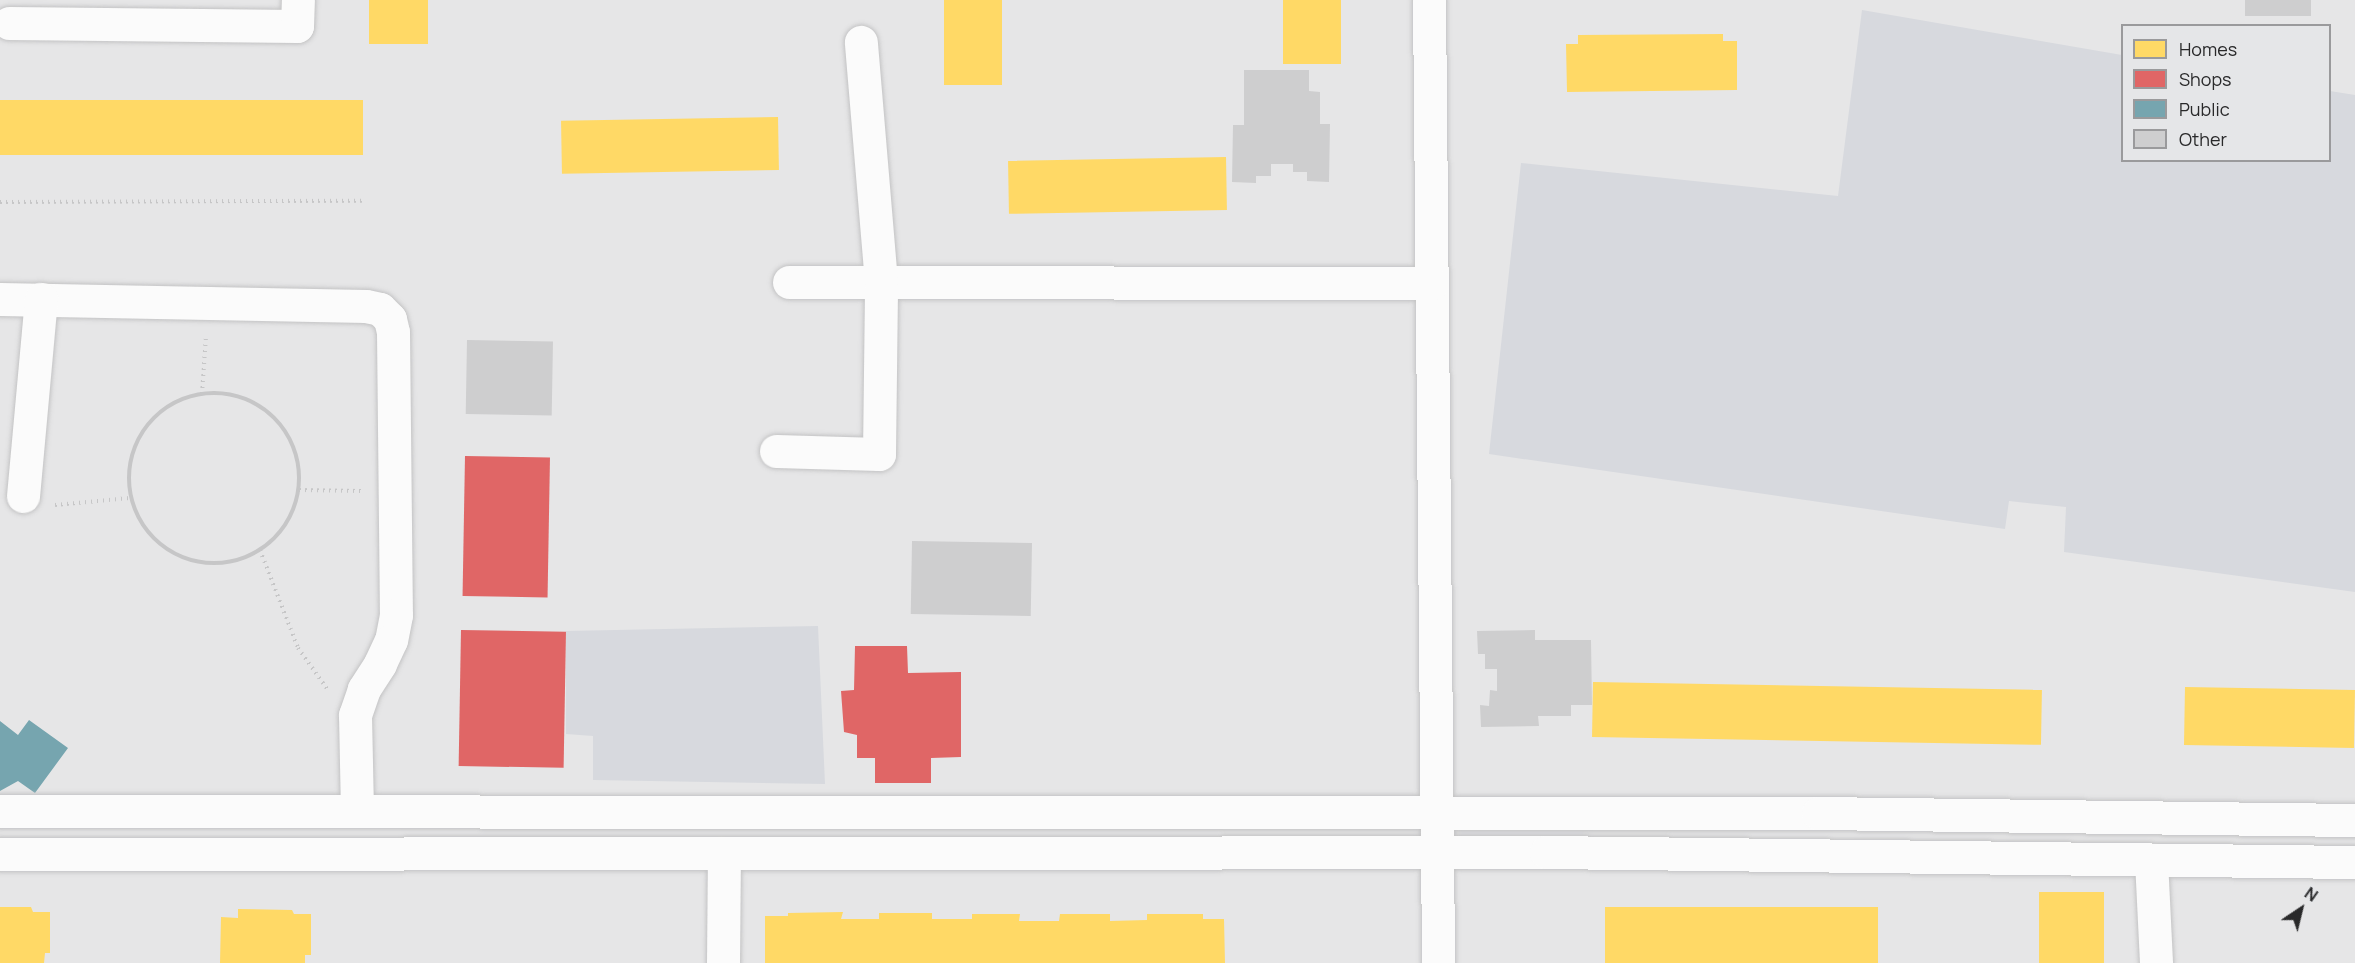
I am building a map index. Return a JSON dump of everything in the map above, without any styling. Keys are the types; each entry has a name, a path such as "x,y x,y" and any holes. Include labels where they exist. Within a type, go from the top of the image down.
{"main road":[{"path":"9,23 297,26 298,0"},
{"path":"1429,0 1438,963"},
{"path":"776,451 879,454 881,282 861,42"},
{"path":"789,282 1432,284"},
{"path":"0,299 366,306 380,309 390,319 393,332 396,615 391,640 380,664 364,689 355,715 357,810"},
{"path":"11,488 42,299"},
{"path":"0,811 1818,813 2355,820"},
{"path":"0,854 1438,852 2355,862"},
{"path":"723,963 724,853"},
{"path":"2151,860 2156,963"}],"path":[{"path":"0,202 362,201"},
{"path":"202,394 209,303"},
{"path":"221,393 241,397 259,406 274,418 287,434 295,451 299,470 299,490 286,524 275,539 260,550 239,560 216,564 193,561 171,553 153,538 139,520 130,498 129,463 143,430 168,405 202,394 221,393"},
{"path":"11,488 55,505 130,498"},
{"path":"299,490 395,492"},
{"path":"260,550 298,648 320,681 355,715"}],"shaded area":[{"path":"1862,10 2121,55 2121,162 2331,162 2331,91 2355,95 2355,592 2064,552 2066,507 2009,501 2005,529 1489,454 1521,163 1838,196"},
{"path":"818,626 825,784 593,780 593,736 566,734 566,631"}],"building: Homes":[{"path":"369,0 428,0 428,44 369,44"},
{"path":"944,0 1002,0 1002,85 944,85"},
{"path":"1283,0 1341,0 1341,64 1283,64"},
{"path":"1723,34 1723,41 1737,41 1737,90 1567,92 1566,44 1578,44 1578,35"},
{"path":"0,100 363,100 363,155 0,155"},
{"path":"778,117 779,170 562,174 561,121"},
{"path":"1226,157 1227,210 1009,214 1008,161"},
{"path":"1593,682 2042,690 2041,745 1592,737"},
{"path":"2185,687 2355,690 2354,748 2184,745"},
{"path":"2039,892 2104,892 2104,963 2039,963"},
{"path":"0,907 31,907 33,912 50,912 50,953 45,953 44,963 0,963"},
{"path":"1605,907 1878,907 1878,963 1605,963"},
{"path":"238,909 292,910 294,914 311,914 311,955 305,955 305,963 220,963 221,917 238,918"},
{"path":"843,912 841,919 879,919 879,913 932,913 932,919 972,919 972,914 1020,914 1019,921 1059,921 1060,914 1110,914 1110,921 1147,920 1147,914 1203,914 1203,919 1224,919 1225,963 765,963 765,916 788,916 788,913"}],"building: Shops":[{"path":"465,456 550,457 548,597 463,596"},
{"path":"461,630 566,632 564,768 459,766"},
{"path":"855,646 907,646 908,673 961,672 961,757 931,758 931,783 875,783 875,758 857,758 857,735 844,732 841,691 854,690"}],"building: Public":[{"path":"29,720 68,748 35,793 18,781 0,791 0,721 18,735"}],"building: Other":[{"path":"2245,0 2311,0 2311,16 2245,16"},
{"path":"1244,70 1309,70 1309,91 1320,92 1320,124 1330,124 1329,182 1307,181 1307,172 1293,172 1293,164 1271,164 1271,176 1256,176 1256,183 1232,182 1233,125 1244,125"},
{"path":"467,340 553,342 552,415 466,414"},
{"path":"912,541 1032,543 1031,616 911,614"},
{"path":"1535,630 1535,640 1591,640 1592,705 1571,705 1571,716 1538,716 1539,726 1481,727 1480,705 1489,706 1490,690 1497,691 1497,669 1485,669 1485,654 1478,654 1477,631"}]}
